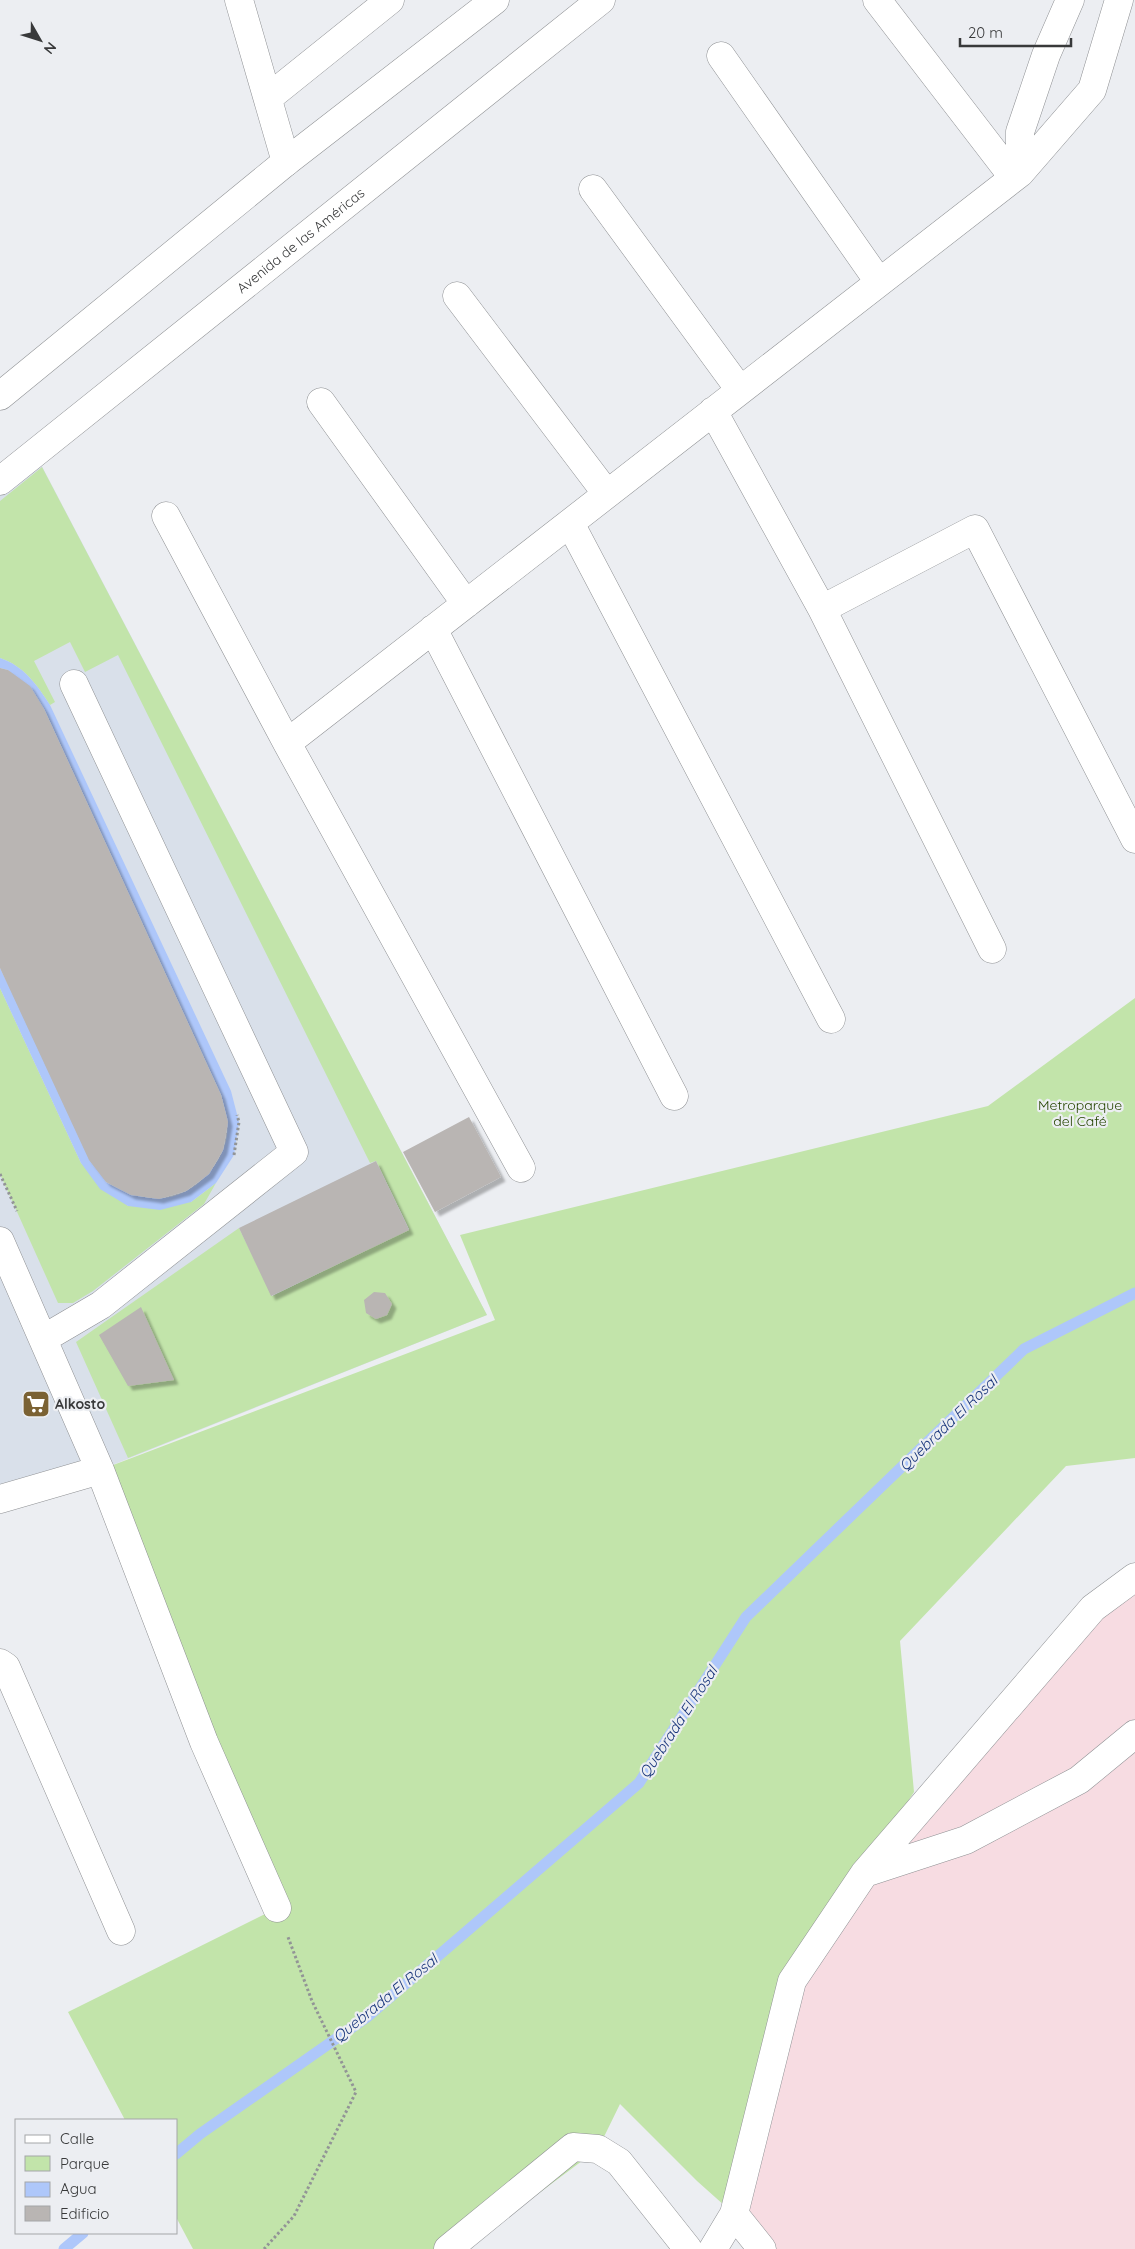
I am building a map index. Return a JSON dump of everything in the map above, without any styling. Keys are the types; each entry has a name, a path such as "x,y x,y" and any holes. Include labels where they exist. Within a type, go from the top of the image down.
{"street":[{"path":"239,0 286,162"},
{"path":"268,98 390,0"},
{"path":"0,396 286,162 495,0"},
{"name":"Avenida de las Américas","path":"0,481 601,0"},
{"path":"877,0 1016,175"},
{"path":"1016,175 1020,132 1046,56 1070,0"},
{"path":"287,743 1016,175 1092,90 1119,0"},
{"path":"721,56 879,282"},
{"path":"593,189 740,390"},
{"path":"456,296 607,494"},
{"path":"321,402 466,604"},
{"path":"713,411 822,609 992,949"},
{"path":"166,516 287,743 521,1168"},
{"path":"570,523 831,1020"},
{"path":"822,609 975,529 1135,839"},
{"path":"433,629 674,1096"},
{"path":"44,1339 101,1305 294,1152 74,684"},
{"path":"0,1241 100,1470 204,1742 277,1908"},
{"path":"0,1499 100,1470"},
{"path":"713,2249 734,2214 792,1980 864,1874 1093,1608 1135,1577"},
{"path":"0,1662 6,1667 121,1931"},
{"path":"864,1874 974,1835 1079,1780 1135,1734"},
{"path":"448,2249 573,2147 598,2149 619,2162 688,2249"},
{"path":"734,2214 762,2249"}],"path":[{"path":"230,1162 234,1155 239,1122 235,1107"},
{"path":"264,2249 294,2216 356,2092 312,2001 277,1908"}],"shaded area":[{"path":"35,453 487,1315 100,1470 0,1499 0,481"},
{"path":"1135,1577 1135,2249 762,2249 734,2214 792,1981"}],"green space":[{"path":"42,467 487,1315 128,1458 76,1342 239,1228 272,1296 409,1229 376,1161 370,1163 118,655 85,672 70,642 34,661 55,702 50,705 35,683 23,671 9,661 0,658 0,501"},
{"path":"0,988 81,1163 128,1206 191,1202 216,1183 204,1204 93,1291 73,1303 58,1303 0,1174"},
{"name":"Metroparque del Café","path":"1135,998 1135,1458 1066,1466 900,1641 914,1792 802,1965 734,2214 697,2181 620,2104 598,2149 464,2249 193,2249 178,2221 178,2119 124,2119 68,2012 277,1908 100,1470 495,1320 460,1235 988,1106"}],"water":[{"path":"0,658 9,661 23,671 35,683 50,705 231,1091 239,1122 234,1155 216,1183 191,1202 160,1210 128,1206 100,1189 81,1163 0,988 0,968 106,1182 143,1197 171,1197 197,1184 208,1174 217,1162 227,1135 227,1118 221,1095 44,709 8,670 0,668"}],"building":[{"path":"0,668 8,670 30,686 44,709 221,1095 228,1122 223,1150 209,1174 186,1191 159,1199 131,1195 106,1182 89,1160 0,968"},
{"path":"469,1117 501,1177 435,1212 403,1152"},
{"path":"376,1161 409,1230 271,1296 239,1228"},
{"path":"374,1292 385,1293 392,1304 387,1315 376,1319 366,1313 364,1300"},
{"path":"141,1307 174,1380 128,1386 99,1335"}],"waterway":[{"name":"Quebrada El Rosal","path":"178,2152 200,2134 367,2017 639,1783 746,1617 1024,1349 1135,1293"},
{"name":"Quebrada El Rosal","path":"64,2249 82,2234"}],"place":[{"name":"Alkosto","path":"36,1404"}]}
